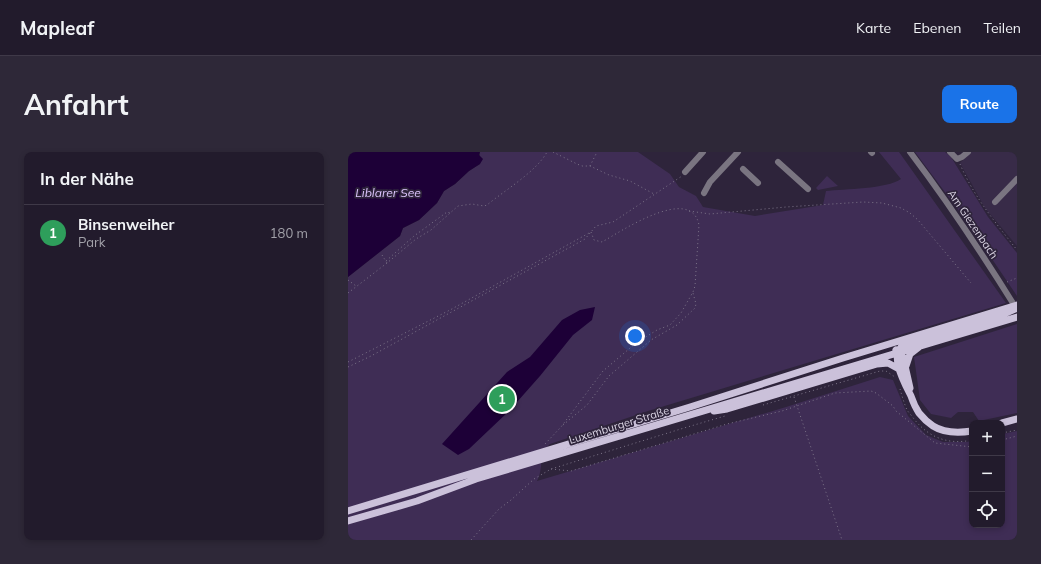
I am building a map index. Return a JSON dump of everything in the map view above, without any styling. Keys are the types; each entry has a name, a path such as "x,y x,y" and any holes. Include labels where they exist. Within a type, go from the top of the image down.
{"main road":[{"path":"844,358 1017,305"},
{"path":"898,352 900,347 904,345 997,317 1017,309"},
{"name":"Luxemburger Straße","path":"348,521 417,501 476,479 1017,317"},
{"path":"902,369 910,354 921,345"},
{"path":"844,358 860,356 890,348 898,352 903,357 902,369 911,397 919,413 934,426 952,432 969,431"},
{"name":"Luxemburger Straße","path":"348,511 674,412 844,358"},
{"path":"698,412 727,409 877,364 888,363 902,369"},
{"path":"1005,422 1017,419"}],"street":[{"path":"685,172 703,152"},
{"path":"704,193 710,182 738,152"},
{"name":"Am Giezenbach","path":"910,152 942,195 1017,309"},
{"path":"950,152 958,159 968,152"},
{"path":"778,162 808,189"},
{"path":"743,169 758,183"},
{"path":"994,202 1017,179"}],"path":[{"path":"348,293 405,248 431,230 458,206 466,204 487,205 525,176 547,152"},
{"path":"553,152 582,166 590,166 609,176 630,181 655,195"},
{"path":"590,166 597,152"},
{"path":"958,159 973,190 987,213 1017,250"},
{"path":"348,367 372,356 585,239 596,226 613,222 655,195 685,172"},
{"path":"591,232 594,240 602,242 634,223 653,215 676,209 710,214 863,202 882,203 892,205 910,213 918,220 971,283"},
{"path":"545,448 546,442 561,427 603,371 636,344 657,330 670,325 687,304 695,286 698,225 696,217 692,212 687,210"},
{"path":"386,261 414,236 430,226 443,214 447,212 450,213"},
{"path":"348,362 450,310 591,232"},
{"path":"382,255 387,263"},
{"path":"1007,285 1008,281 1017,278"},
{"path":"348,280 356,287"},
{"path":"561,427 587,405 609,376 651,340 677,325 695,308 696,304 693,292"},
{"path":"763,405 880,371 890,373 897,381"},
{"path":"900,388 907,411 926,432 946,441 956,442 969,440"},
{"path":"551,469 571,471 727,424 782,411 835,393 871,391 893,406 896,411 935,443 969,447"},
{"path":"794,396 842,540"},
{"path":"471,540 499,509 534,479 551,469 725,416"},
{"path":"1005,432 1017,430"},
{"path":"1005,439 1017,436"}],"shaded area":[{"path":"480,152 638,152 670,174 679,187 696,196 703,207 755,216 823,205 826,191 876,187 901,179 879,152 899,152 1006,303 648,411 550,444 546,448 542,457 537,481 786,407 880,377 893,380 908,416 926,435 943,442 969,442 969,528 1005,528 1005,433 1017,431 1017,540 348,540 348,277 400,236 403,228 419,220 437,203 444,191 480,164"},
{"path":"915,152 945,152 951,157 988,217 1017,253 1017,296 965,219"},
{"path":"971,152 1017,152 1017,246 985,208 960,163"},
{"path":"827,176 838,186 818,190 816,188"},
{"path":"1017,324 1017,413 984,420 978,420 973,412 958,412 951,418 931,414 920,400 914,357"}],"water":[{"name":"Liblarer See","path":"348,152 480,152 479,155 483,159 480,164 444,191 437,203 419,220 403,228 400,236 348,277"},
{"path":"595,307 592,320 573,335 509,411 469,449 458,455 442,444 507,372 530,357 562,320 580,310"}],"place":[{"name":"Binsenweiher","path":"502,399"}]}
